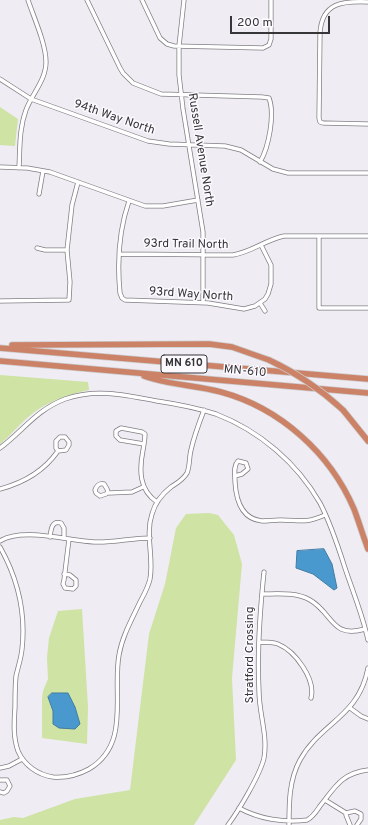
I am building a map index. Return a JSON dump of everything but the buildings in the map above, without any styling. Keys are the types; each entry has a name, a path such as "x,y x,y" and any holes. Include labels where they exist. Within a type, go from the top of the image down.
{"highway":[{"path":"0,346 209,344 232,347 269,360 305,379 343,410 368,441"},
{"name":"MN-610","path":"0,346 368,380"},
{"name":"MN-610","path":"0,361 368,394"},
{"path":"136,374 154,380 209,389 229,394 252,403 282,420 308,443 332,470 349,499 368,549"}],"street":[{"path":"19,168 21,130 25,114 31,99 44,76 46,62 44,48 28,0"},
{"path":"87,0 120,68 128,79 137,85 154,92 167,94 269,98 271,105 270,134 266,150 260,162"},
{"path":"142,0 160,38 167,44 179,46 263,48 269,45 271,39 271,0"},
{"name":"Russell Avenue North","path":"184,0 179,46 179,75 203,232 203,303"},
{"path":"368,2 352,1 339,4 328,11 322,21 320,33 319,118 320,122 323,123 368,124"},
{"name":"94th Way North","path":"0,79 31,99 148,142 229,146 241,150 273,168 288,172 368,173"},
{"path":"0,167 43,171 145,206 156,207 198,200"},
{"path":"39,194 43,171"},
{"path":"0,301 68,300 70,282 66,250 72,205 78,182"},
{"path":"119,254 121,229 129,201"},
{"name":"93rd Trail North","path":"119,254 237,255 249,252 261,245 284,236 368,236"},
{"path":"319,236 319,308 368,308"},
{"path":"261,245 271,266 271,284 268,294 260,304 265,311"},
{"path":"37,248 45,250 66,250"},
{"name":"93rd Way North","path":"119,254 119,290 122,298 130,301 203,303 244,309 260,304"},
{"path":"0,448 11,440 32,419 47,408 65,399 82,394 103,392 204,410 244,427 278,452 293,467 320,504 336,541 368,640"},
{"path":"0,548 15,578 22,606 23,636 15,683 14,731 17,746 22,759 42,774 67,777 79,774 91,768 98,762 112,741 117,726 117,675 121,646 150,579 151,518 157,502 167,490 181,480 187,472 192,448 204,410"},
{"path":"144,444 120,440 116,436 116,431 121,428 142,432 145,434 144,444 141,462 141,476 143,487 150,497 157,502"},
{"path":"0,489 22,482 32,476 49,462 58,451"},
{"path":"235,476 246,472 248,469 246,463 241,461 236,463 235,476 236,492 239,504 246,514 252,518 264,521 285,520 301,522 309,521 325,515"},
{"path":"108,492 132,492 143,487"},
{"path":"50,537 51,527 58,522 63,526 64,538"},
{"path":"0,541 17,535 64,538 95,542 150,538"},
{"path":"64,574 70,575 76,580 76,586 73,589 65,588 63,584 64,574 69,539"},
{"name":"Stratford Crossing","path":"228,825 260,769 265,752 265,740 258,692 264,572"},
{"path":"262,594 294,595 305,598 315,604 340,629 354,632 365,629"},
{"path":"260,642 279,645 293,655 303,667 309,678 312,688 311,698"},
{"path":"289,825 291,784 300,759 312,743 350,708 359,695 368,671"},
{"path":"350,708 368,719"},
{"path":"0,768 9,766 22,759"},
{"path":"239,808 262,818 304,820 310,818 342,779 355,772 368,770"},
{"path":"0,779 7,780 10,786 4,793 0,792"},
{"path":"325,800 346,813 350,825"},
{"path":"346,813 355,811 361,814 361,819 356,825"}],"green space":[{"path":"0,107 18,119 15,146 0,145"},
{"path":"0,375 88,382 89,390 72,394 48,403 34,412 0,444"},
{"path":"209,513 218,515 234,535 242,564 232,678 236,760 194,825 0,825 0,820 14,817 23,818 75,799 130,790 149,634 165,584 176,528 186,514"},
{"path":"82,609 88,707 87,744 42,738 42,698 48,679 47,658 49,638 58,611"}],"water":[{"path":"324,549 332,564 337,588 334,590 313,574 296,568 297,551"},
{"path":"52,693 68,693 75,707 80,724 75,729 59,728 53,724 53,711 48,697"}]}
